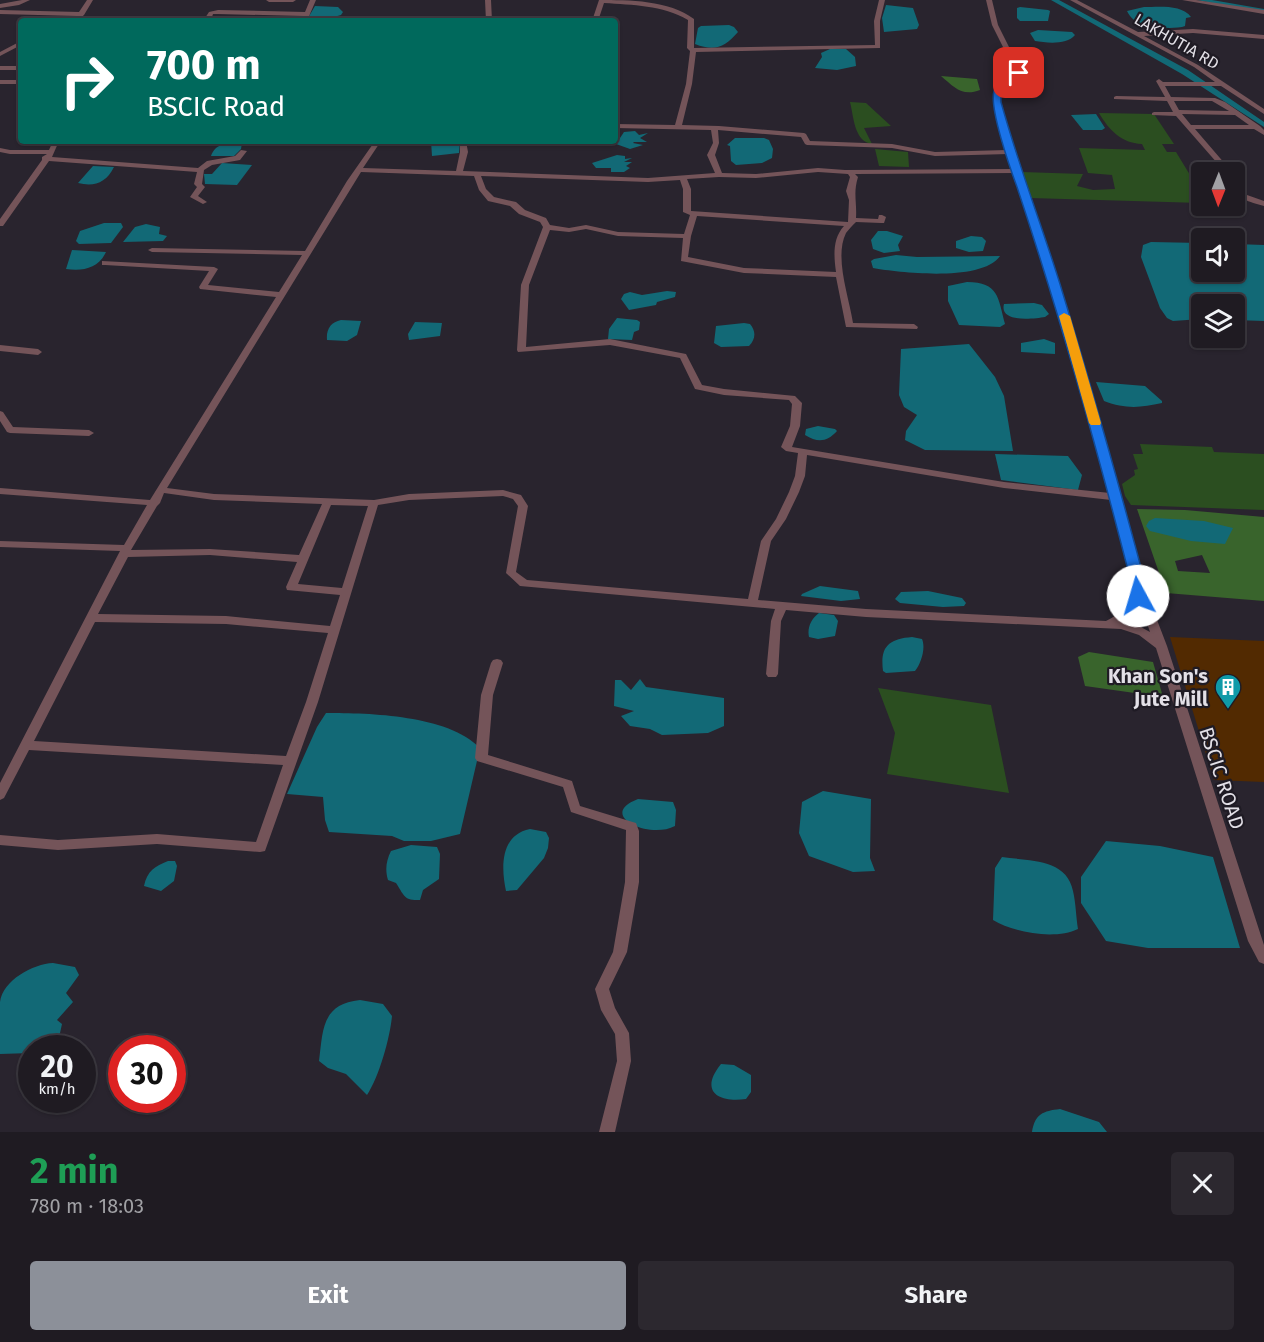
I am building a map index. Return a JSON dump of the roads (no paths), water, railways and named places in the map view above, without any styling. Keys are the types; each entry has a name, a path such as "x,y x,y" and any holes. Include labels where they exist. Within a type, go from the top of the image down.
{"street":[{"path":"0,6 27,0"},
{"path":"79,18 90,0"},
{"path":"270,0 293,0"},
{"path":"305,18 313,0"},
{"path":"488,0 489,18"},
{"path":"693,50 879,47 877,21 882,0"},
{"name":"BSCIC ROAD","path":"989,0 995,25 1019,73 1019,78 997,93 997,102 1010,152 1054,281 1139,586 1161,646 1255,941 1264,958"},
{"name":"LAKHUTIA RD","path":"1073,0 1196,66 1264,112"},
{"path":"1185,0 1264,12"},
{"path":"595,18 602,1 662,7 691,19 690,48 693,50 689,84 678,127"},
{"path":"0,12 82,14"},
{"path":"208,18 211,13 218,12 307,14"},
{"path":"1139,34 1193,31 1264,37"},
{"path":"0,54 18,45"},
{"path":"0,68 18,68"},
{"path":"0,82 18,82"},
{"path":"1220,162 1177,113 1160,83 1222,84"},
{"path":"1116,99 1213,99 1223,103 1264,133"},
{"path":"1154,114 1237,113"},
{"path":"618,126 714,128 804,135 807,143 892,146 935,154 1010,152"},
{"path":"1190,127 1255,128 1264,126"},
{"path":"714,128 716,143 711,155 719,175"},
{"path":"0,224 52,152 55,144"},
{"path":"0,795 126,551 161,490 224,384 376,144"},
{"path":"459,173 464,152 463,144"},
{"path":"0,150 52,152"},
{"path":"203,202 194,197 201,187 198,184 201,170 210,163 237,158 243,151"},
{"path":"45,159 201,170"},
{"path":"358,170 648,180 719,175 756,177 818,170 850,172 1016,171"},
{"path":"850,172 854,177 849,191 854,200 850,222 844,227 839,241 839,275 845,293 849,324 914,327"},
{"path":"476,173 483,190 491,199 513,204 522,212 543,220 547,227"},
{"path":"683,178 687,189 687,212 694,214 850,222 881,221 882,217"},
{"path":"1245,197 1264,204"},
{"path":"694,214 687,236 684,259 709,266 774,273 839,275"},
{"path":"547,227 525,285 521,350 610,342 682,356 698,387 724,392 792,398 797,403 795,426 786,447 803,452 1004,485 1116,498"},
{"path":"547,227 569,230 586,227 618,234 687,236"},
{"path":"152,250 308,253"},
{"path":"105,263 214,269 203,287 282,295"},
{"path":"0,348 38,352"},
{"path":"0,414 10,430 89,433"},
{"path":"752,603 766,541 782,519 794,492 800,476 803,452"},
{"path":"0,490 155,503"},
{"path":"161,490 214,496 375,503 409,497 503,493 517,497 523,506 511,573 524,583 867,614 1106,624 1134,627 1148,634 1161,646"},
{"path":"328,501 291,587 345,592"},
{"path":"0,840 58,845 157,839 260,847 312,702 375,503"},
{"path":"0,544 126,551 210,552 303,559"},
{"path":"1106,624 1125,616 1133,607 1139,586"},
{"path":"772,674 776,621 782,606"},
{"path":"91,618 236,621 334,630"},
{"path":"497,663 487,694 481,758 568,784 575,809 619,822 632,827 633,831 632,882 620,952 602,989 608,1010 622,1033 624,1061 607,1132"},
{"path":"26,745 228,760 291,761"}],"water":[{"path":"886,5 913,8 919,25 917,29 884,32 882,18"},
{"path":"315,6 338,7 343,12 341,15 330,18 308,18"},
{"path":"1144,7 1176,8 1191,17 1186,18 1185,26 1182,27 1151,27 1137,22 1127,11"},
{"path":"1017,8 1050,11 1048,21 1020,21 1017,18"},
{"path":"729,25 738,32 719,47 708,48 695,44 698,28 701,26"},
{"path":"1038,30 1072,32 1075,35 1062,42 1035,41 1030,33"},
{"path":"830,49 846,49 855,57 856,66 837,70 815,68 822,57 821,53"},
{"path":"1096,114 1105,128 1102,130 1083,130 1071,115"},
{"path":"635,131 639,135 648,133 640,138 647,142 634,142 643,145 630,149 616,144 624,132"},
{"path":"735,138 769,140 773,149 772,158 762,163 736,165 731,161 730,146 727,145"},
{"path":"242,144 241,149 234,156 211,156 213,151 220,146"},
{"path":"431,144 460,144 459,153 432,156"},
{"path":"617,155 625,156 625,159 632,158 624,162 632,162 626,166 630,168 624,172 611,172 611,168 596,168 592,163"},
{"path":"222,163 252,165 237,185 205,184 204,174 212,174"},
{"path":"93,166 114,167 107,177 99,182 78,183"},
{"path":"104,223 121,223 123,227 111,243 79,244 76,241 80,231"},
{"path":"146,224 160,227 159,234 167,236 163,241 123,242 135,227"},
{"path":"878,231 903,236 898,245 900,251 884,253 873,249 871,240"},
{"path":"971,236 982,237 986,241 983,251 969,252 956,248 956,241"},
{"path":"1151,242 1191,243 1191,282 1245,282 1245,244 1264,245 1264,321 1245,320 1245,294 1191,294 1191,320 1173,321 1167,318 1160,308 1141,257 1143,245"},
{"path":"72,250 106,252 99,262 89,268 66,269"},
{"path":"896,255 1000,256 991,264 959,273 902,272 873,268 871,261 874,259"},
{"path":"967,282 991,288 998,299 1005,324 1000,327 959,325 948,301 948,286"},
{"path":"630,292 642,295 676,292 675,297 657,302 656,305 629,310 621,299 624,294"},
{"path":"1004,304 1042,305 1049,314 1045,317 1025,319 1012,317 1004,310"},
{"path":"617,318 640,322 639,330 634,332 632,340 608,339 609,329"},
{"path":"361,321 357,335 347,341 327,340 330,327 334,322"},
{"path":"415,322 442,323 440,336 409,340 408,334"},
{"path":"750,324 754,332 753,341 749,346 721,347 714,343 716,326"},
{"path":"1044,339 1055,343 1055,354 1021,352 1021,343"},
{"path":"969,344 995,377 1004,396 1013,451 925,450 905,440 906,431 917,415 904,407 899,395 901,349"},
{"path":"1096,382 1145,386 1162,403 1133,407 1112,404 1104,401"},
{"path":"818,426 837,431 822,440 805,435 806,429"},
{"path":"995,454 1068,456 1082,475 1078,490 1001,480"},
{"path":"1155,518 1204,521 1233,528 1225,544 1191,541 1150,531 1146,526"},
{"path":"820,586 858,591 860,599 841,601 801,596"},
{"path":"928,591 962,598 966,603 964,606 943,607 900,603 895,599 901,592"},
{"path":"819,613 834,615 838,621 835,636 818,639 809,637 810,624"},
{"path":"912,637 922,639 923,643 922,656 915,671 886,673 883,671 883,656 887,646 891,642"},
{"path":"640,679 646,687 724,698 724,726 708,733 662,735 650,729 630,726 621,716 634,711 614,706 615,680 621,680 631,690"},
{"path":"326,713 386,715 429,722 466,737 480,748 460,834 431,841 404,841 392,836 329,832 325,820 323,797 287,794 317,727"},
{"path":"823,791 871,799 870,858 875,871 853,872 809,856 799,833 802,802"},
{"path":"638,799 673,802 676,810 675,826 664,830 652,830 631,824 624,818 622,812 626,805"},
{"path":"530,829 546,832 549,838 548,848 544,858 517,890 506,891 503,863 508,845 520,832"},
{"path":"1106,841 1160,846 1213,857 1240,948 1148,948 1106,941 1081,903 1081,877"},
{"path":"411,845 437,847 440,854 439,879 423,890 420,900 407,898 396,883 388,880 387,876 386,866 391,851"},
{"path":"1002,857 1045,863 1063,872 1073,891 1078,929 1058,934 1035,934 1002,925 993,920 995,868"},
{"path":"168,861 175,861 177,866 174,881 161,891 144,886 152,870"},
{"path":"45,964 75,967 79,975 66,993 73,1002 57,1020 62,1024 60,1033 59,1035 18,1035 18,1053 0,1054 2,994 20,975"},
{"path":"360,1000 383,1004 392,1016 383,1057 367,1095 346,1074 328,1068 319,1061 323,1030 331,1013 338,1007"},
{"path":"721,1064 734,1065 751,1075 751,1092 746,1099 727,1099 715,1093 712,1081"},
{"path":"1060,1109 1099,1122 1107,1132 1032,1132 1035,1121 1041,1114"}],"waterway":[{"path":"1054,0 1185,72 1264,125"},
{"path":"1200,0 1264,11"}],"place":[{"name":"Khan Son's Jute Mill","path":"1228,710"}]}
